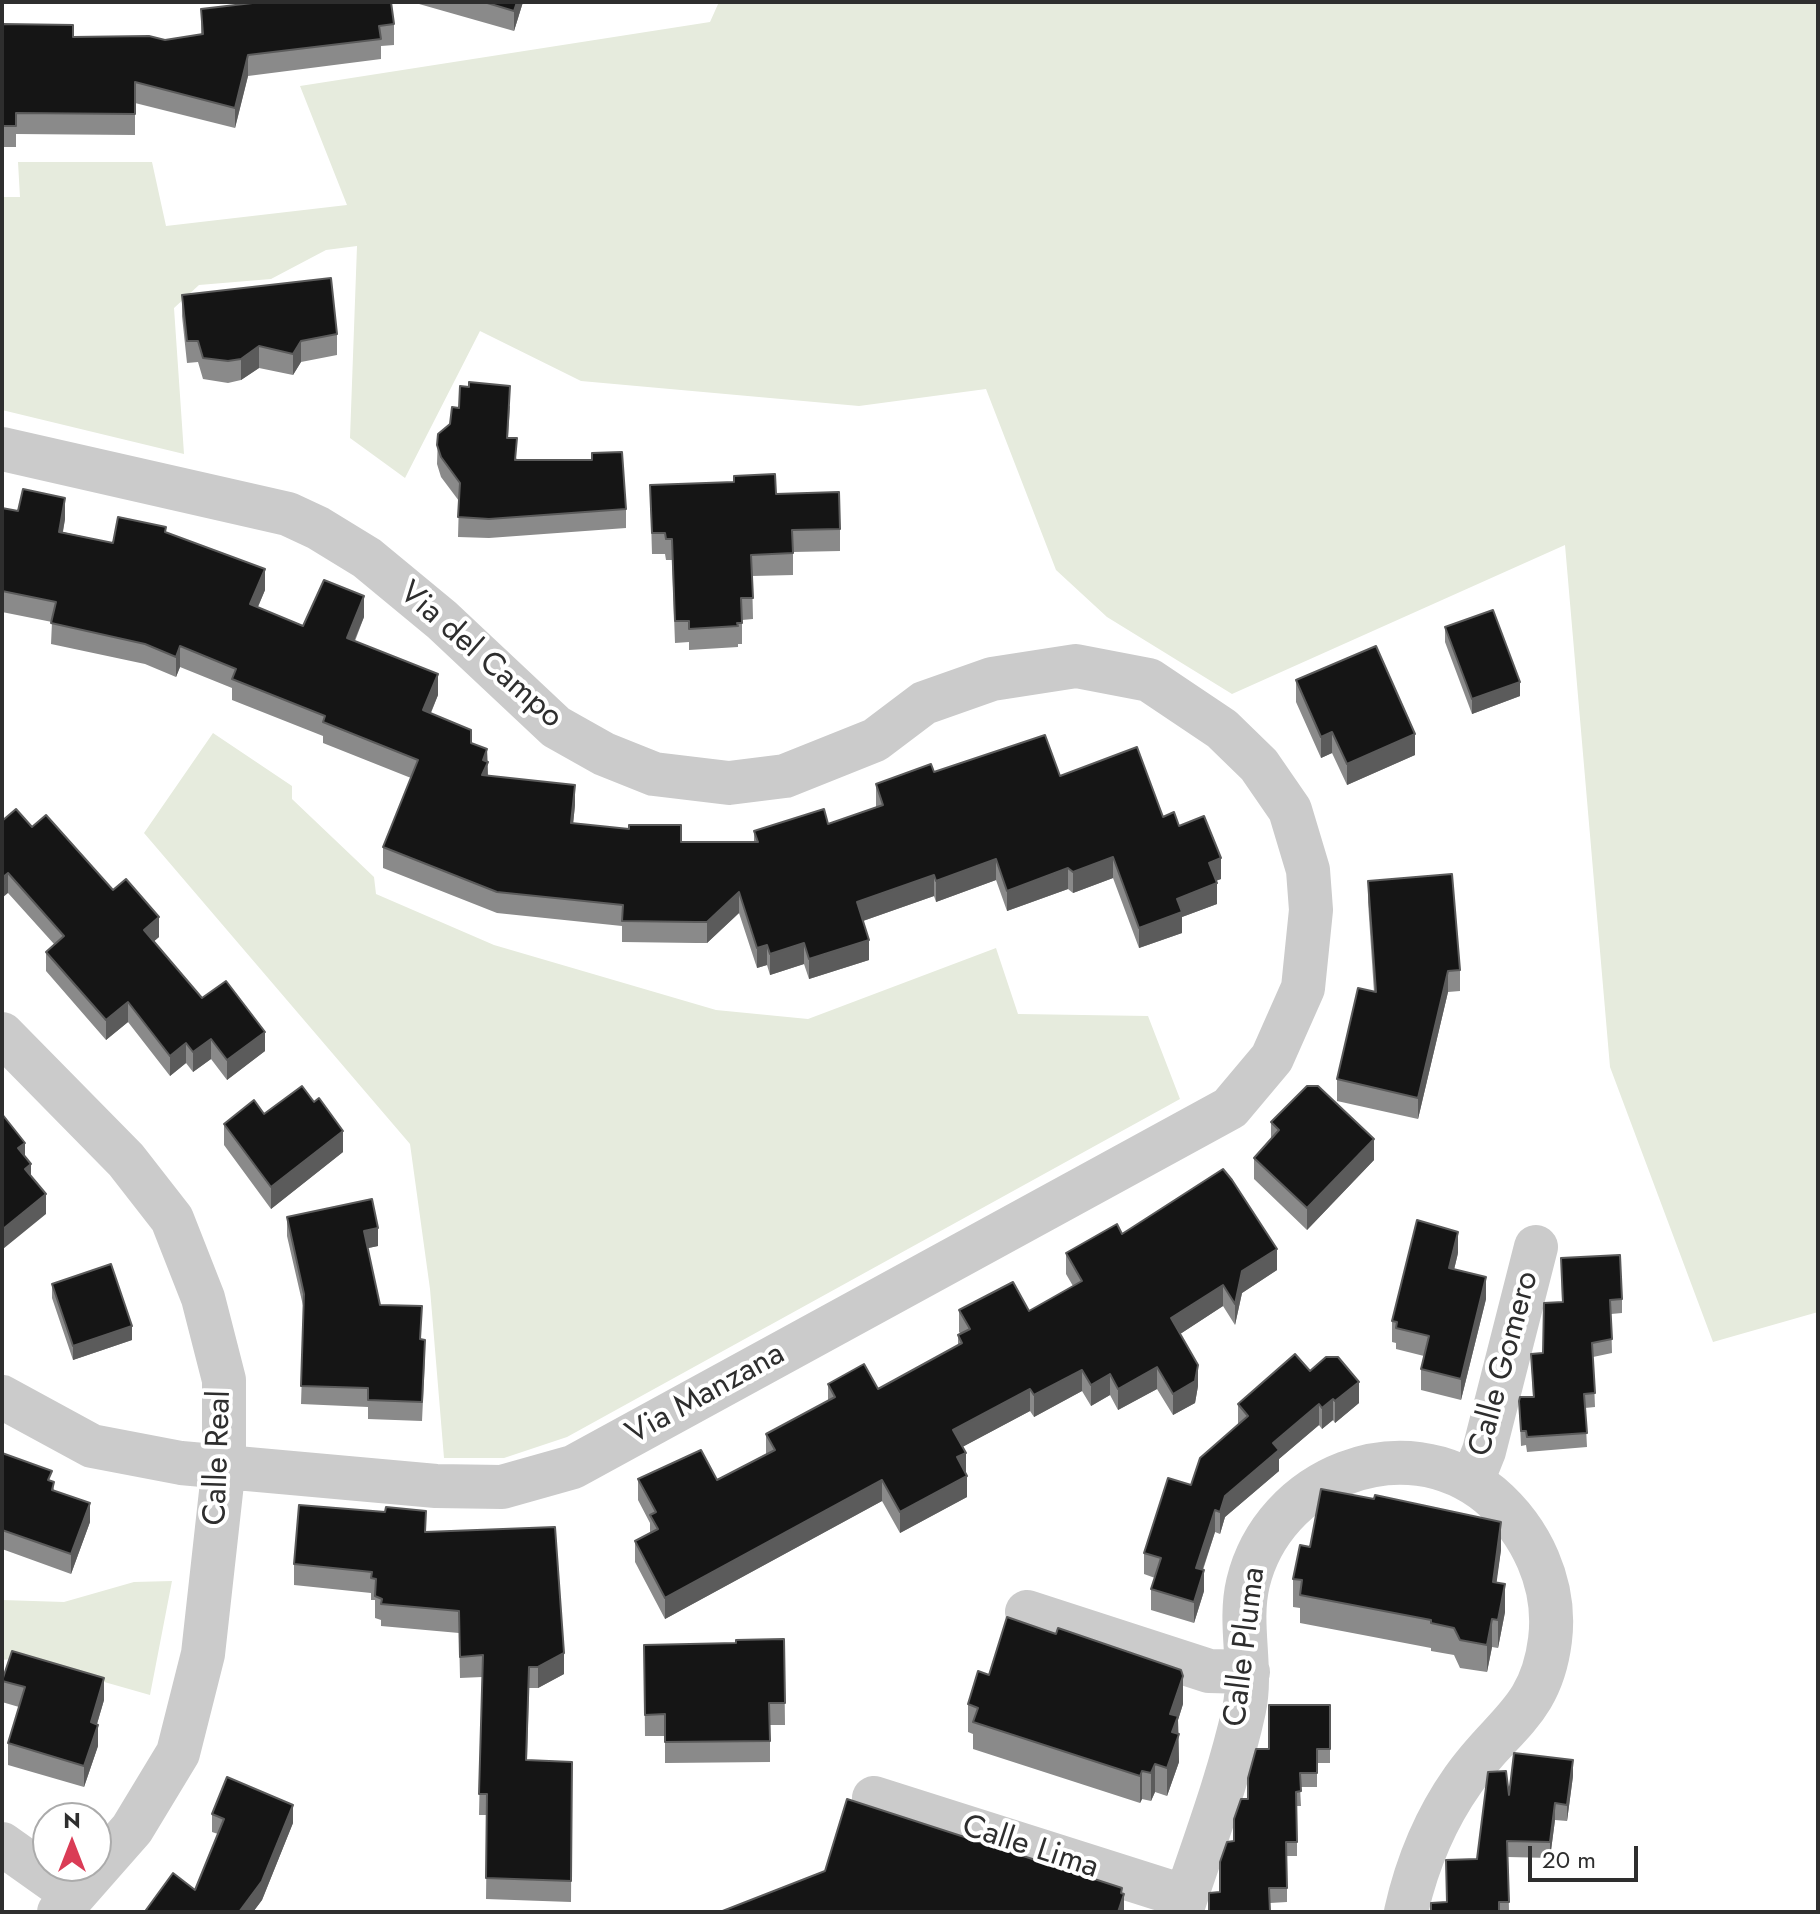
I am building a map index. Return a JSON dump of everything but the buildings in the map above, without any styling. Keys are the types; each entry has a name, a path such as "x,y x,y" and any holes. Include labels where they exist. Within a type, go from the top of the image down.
{"street":[{"name":"Via del Campo","path":"2,449 288,514 318,528 367,558 442,620 556,727 604,754 654,774 729,783 785,776 875,740 924,703 992,679 1076,666 1149,680 1222,729 1259,765 1290,810 1309,883 1311,910 1303,988"},
{"name":"Via Manzana","path":"2,1397 92,1446 181,1463 420,1484 502,1487 573,1467 1230,1108 1272,1058 1303,988"},
{"name":"Calle Real","path":"2,1034 126,1160 172,1219 203,1298 224,1380 224,1465 203,1654 178,1753 132,1829 66,1904"},
{"name":"Calle Gomero","path":"1472,1481 1484,1451 1536,1247"},
{"name":"Calle Pluma","path":"1183,1904 1244,1709 1248,1672 1244,1626 1247,1585 1262,1542 1285,1510 1321,1482 1366,1464 1422,1463 1472,1481 1518,1521 1532,1546 1548,1594 1551,1639 1537,1692 1471,1769 1435,1826 1421,1853 1406,1912"},
{"path":"1027,1612 1209,1671 1248,1672"},
{"name":"Calle Lima","path":"874,1798 1183,1904"},
{"path":"2,1844 66,1904"}],"shaded area":[{"path":"719,2 1818,2 1818,1312 1713,1342 1610,1067 1565,545 1232,694 1107,617 1056,570 986,389 859,406 581,381 480,331 405,478 350,438 357,246 326,250 271,279 199,285 174,308 184,454 2,410 2,197 20,197 18,162 152,162 166,226 347,205 300,86 710,22"},
{"path":"213,733 292,786 292,799 374,877 376,894 494,945 716,1010 808,1019 996,948 1018,1014 1148,1016 1180,1099 567,1437 504,1458 444,1458 430,1289 410,1144 144,833"},
{"path":"172,1581 150,1695 20,1658 2,1660 2,1600 64,1602 134,1582"}]}
